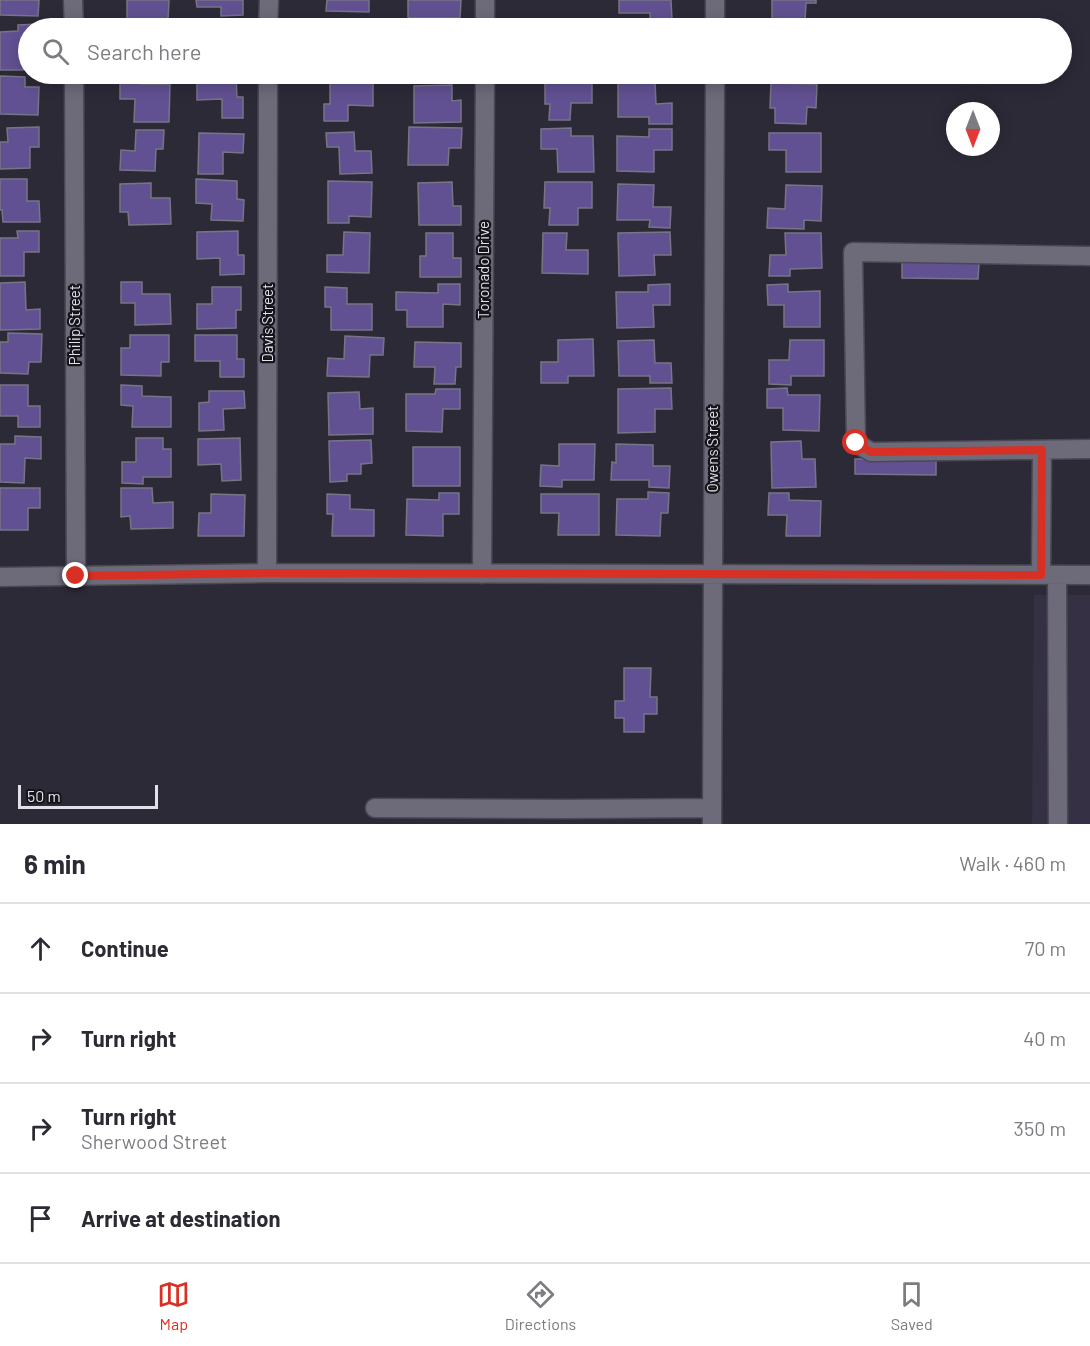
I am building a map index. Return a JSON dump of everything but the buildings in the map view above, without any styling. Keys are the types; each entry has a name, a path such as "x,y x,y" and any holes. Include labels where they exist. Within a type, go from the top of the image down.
{"street":[{"path":"73,0 74,18"},
{"path":"268,0 268,18"},
{"path":"485,0 485,18"},
{"path":"715,0 715,18"},
{"name":"Philip Street","path":"74,84 76,576"},
{"name":"Davis Street","path":"267,573 268,84"},
{"name":"Toronado Drive","path":"482,574 485,84"},
{"name":"Owens Street","path":"712,816 715,84"},
{"path":"1090,256 853,252 856,443 871,452 1090,449"},
{"path":"1042,450 1058,824"},
{"path":"0,577 267,573 1090,575"},
{"path":"375,808 554,809 712,816"}],"shaded area":[{"path":"1034,595 1090,595 1090,824 1032,824"}],"route":[{"path":"76,576 267,573 1041,575 1042,450 871,452 856,443"}]}
